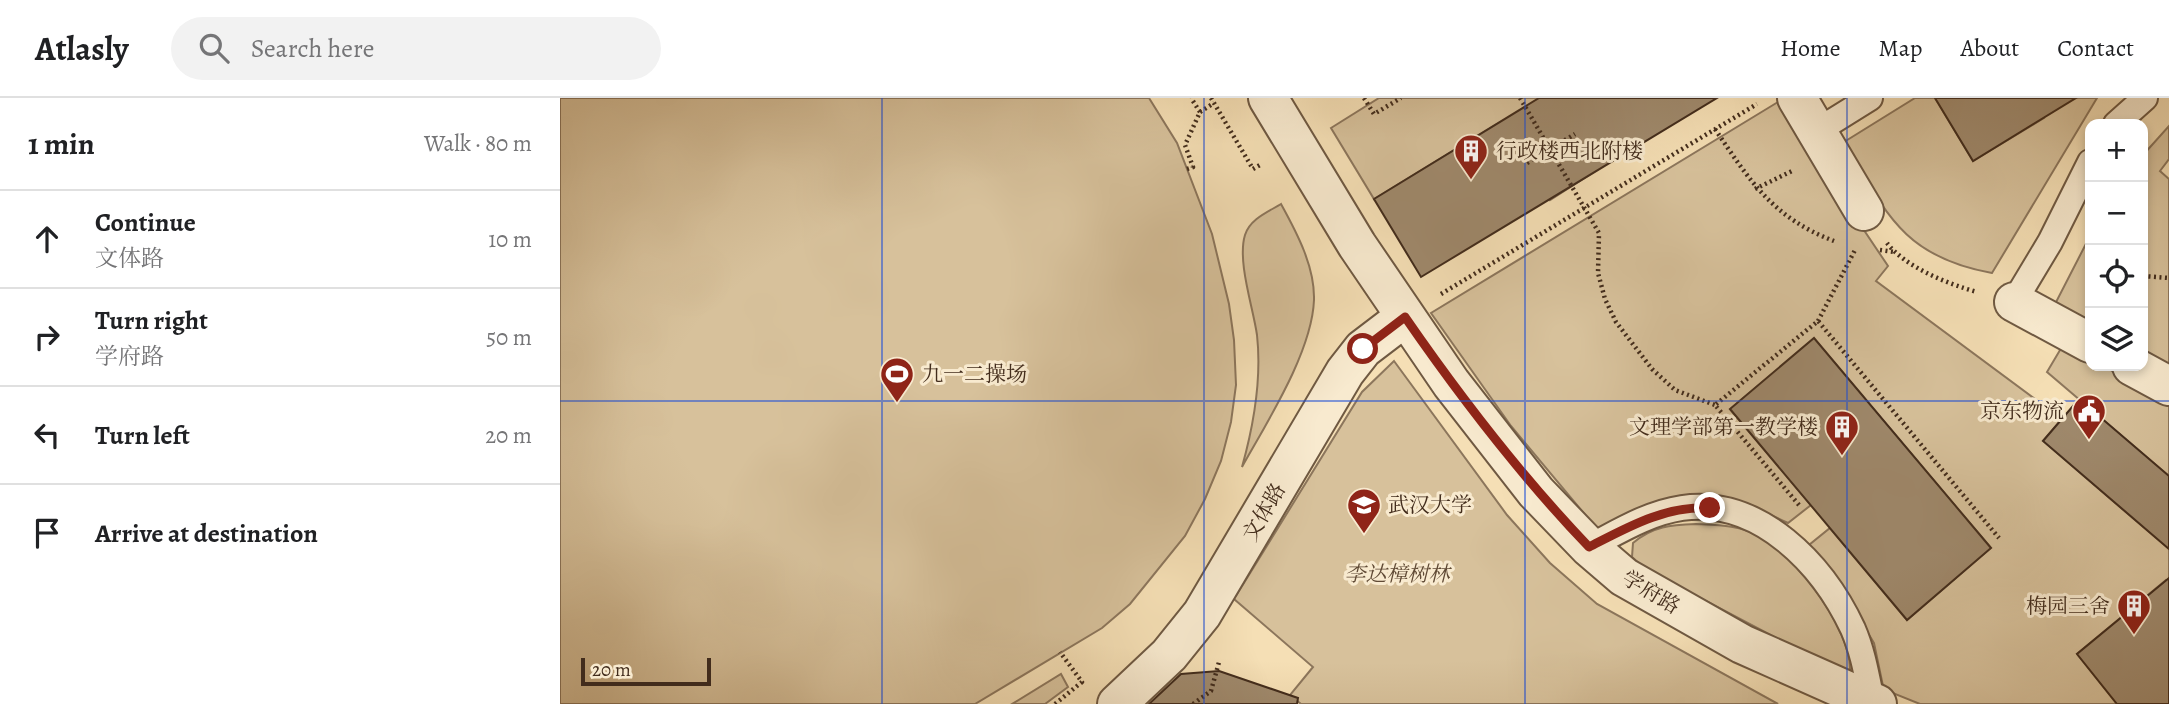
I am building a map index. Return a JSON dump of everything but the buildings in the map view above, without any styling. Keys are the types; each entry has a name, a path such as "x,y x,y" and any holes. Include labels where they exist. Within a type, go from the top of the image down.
{"street":[{"name":"学府路","path":"1268,98 1405,317 1493,440 1536,492 1589,547 1624,577 1742,644 1874,703"},
{"path":"1797,98 1864,211"},
{"path":"2014,302 2085,341"},
{"name":"文体路","path":"1117,704 1169,655 1202,614 1345,372 1363,349 1405,317"},
{"path":"2141,371 2169,386"}],"lane":[{"path":"1817,131 1870,98"},
{"path":"2122,119 2145,98"},
{"path":"2014,302 2050,242 2085,172"},
{"path":"1589,547 1644,519 1682,508 1723,511 1774,532 1789,541 1810,564 1839,604 1861,651 1874,703"}],"path":[{"path":"1191,98 1200,112"},
{"path":"1364,98 1374,114 1401,98"},
{"path":"1520,98 1600,233 1598,273 1616,322 1652,369 1675,390 1715,405 1805,511"},
{"path":"1455,285 1757,104 1754,98"},
{"path":"1187,169 1193,167 1185,145 1200,112 1212,101 1253,169"},
{"path":"1715,129 1755,189 1772,205 1813,233 1857,246 1818,321 1715,405"},
{"path":"1527,163 1575,134"},
{"path":"1864,211 1894,252"},
{"path":"1869,248 1894,252 1964,288 2014,302"},
{"path":"2148,276 2169,278"},
{"path":"1818,321 1999,538"},
{"path":"1055,704 1082,682 1060,652"},
{"path":"1194,704 1211,691 1216,671"}],"green space":[{"name":"九一二操场","path":"560,98 1149,98 1177,143 1212,234 1229,304 1234,340 1236,385 1231,422 1221,461 1185,536 1130,604 1102,628 975,704 560,704"},
{"path":"1379,98 1553,98 1597,170 1550,200 1502,121 1374,199 1331,128"},
{"path":"1915,98 1935,98 1973,161 2044,118 2032,98 2097,98 1992,273 1962,266 1937,256 1900,228 1872,190 1844,142"},
{"path":"1778,102 1888,266 1876,281 2062,419 2043,441 2169,549 2169,582 2166,580 2077,654 2117,704 1920,704 1890,692 1883,686 1874,643 1845,594 1809,545 1830,528 1907,620 1991,548 1814,339 1730,409 1811,505 1788,523 1734,501 1691,495 1649,505 1597,529 1511,426 1431,313"},
{"path":"2169,126 2169,159 2160,171 2169,179 2169,365 2148,354 2148,149"},
{"path":"1281,204 1299,238 1308,263 1314,300 1311,320 1297,364 1242,467 1258,385 1257,335 1244,271 1243,246 1247,229 1260,216"},
{"path":"2085,246 2085,322 2054,306"},
{"path":"2063,345 2085,356 2085,371 2113,371 2169,400 2169,476 2047,372"},
{"name":"李达樟树林","path":"1394,361 1507,515 1550,563 1597,604 1778,704 1301,704 1290,695 1313,667 1234,599 1362,392"},
{"path":"1670,526 1729,526 1752,532 1789,559 1831,615 1848,653 1850,670 1839,671 1645,569 1632,557 1633,543 1648,533"},
{"path":"1061,674 1068,687 1045,704 1012,704"}],"place":[{"name":"行政楼西北附楼","path":"1471,181"},
{"name":"九一二操场","path":"897,404"},
{"name":"京东物流","path":"2089,441"},
{"name":"文理学部第一教学楼","path":"1842,457"},
{"name":"武汉大学","path":"1364,535"},
{"name":"梅园三舍","path":"2134,636"}],"route":[{"path":"1363,349 1405,317 1493,440 1536,492 1589,547 1657,514 1682,508 1710,508"}]}
